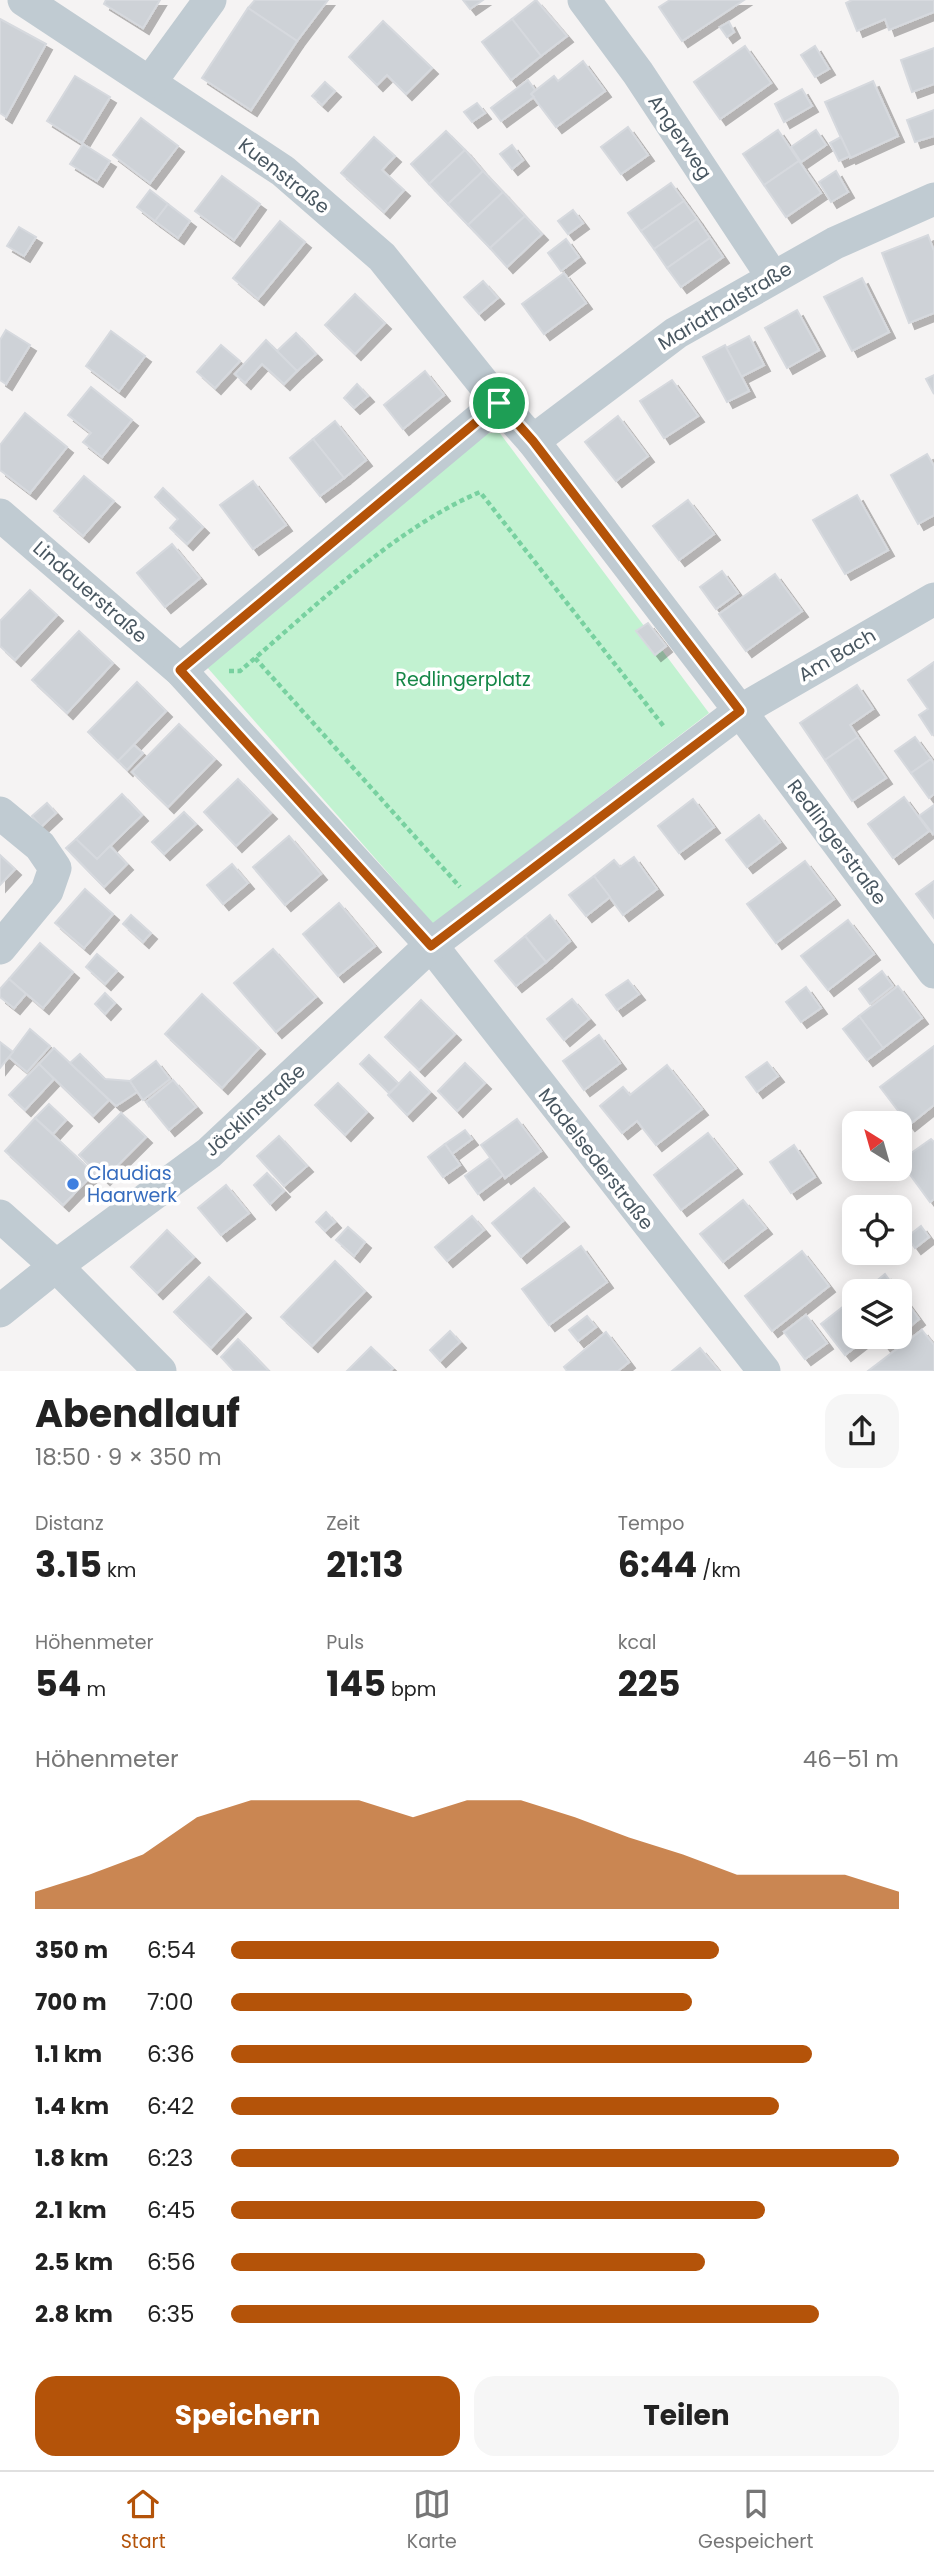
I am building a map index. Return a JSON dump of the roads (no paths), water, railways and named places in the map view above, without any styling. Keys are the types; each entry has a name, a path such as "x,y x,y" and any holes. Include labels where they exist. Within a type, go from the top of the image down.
{"street":[{"name":"Kuenstraße","path":"24,0 152,81 283,171 382,257 499,403"},
{"path":"152,81 210,0"},
{"name":"Angerweg","path":"584,0 638,73 772,276"},
{"name":"Mariathalstraße","path":"533,441 676,333 772,276 835,243 934,199"},
{"path":"499,403 533,441 740,711 431,946 180,670 499,403"},
{"name":"Lindauerstraße","path":"0,515 180,670"},
{"name":"Am Bach","path":"740,711 934,599"},
{"name":"Redlingerstraße","path":"740,711 934,972"},
{"path":"0,813 40,846 55,868 47,891 0,948"},
{"name":"Jäcklinstraße","path":"0,1311 56,1266 209,1153 431,946"},
{"name":"Madelsederstraße","path":"431,946 764,1371"},
{"path":"0,1216 56,1266 160,1371"}],"place":[{"name":"Claudias Haarwerk","path":"73,1184"}],"park label":[{"name":"Redlingerplatz","path":"463,679"}]}
